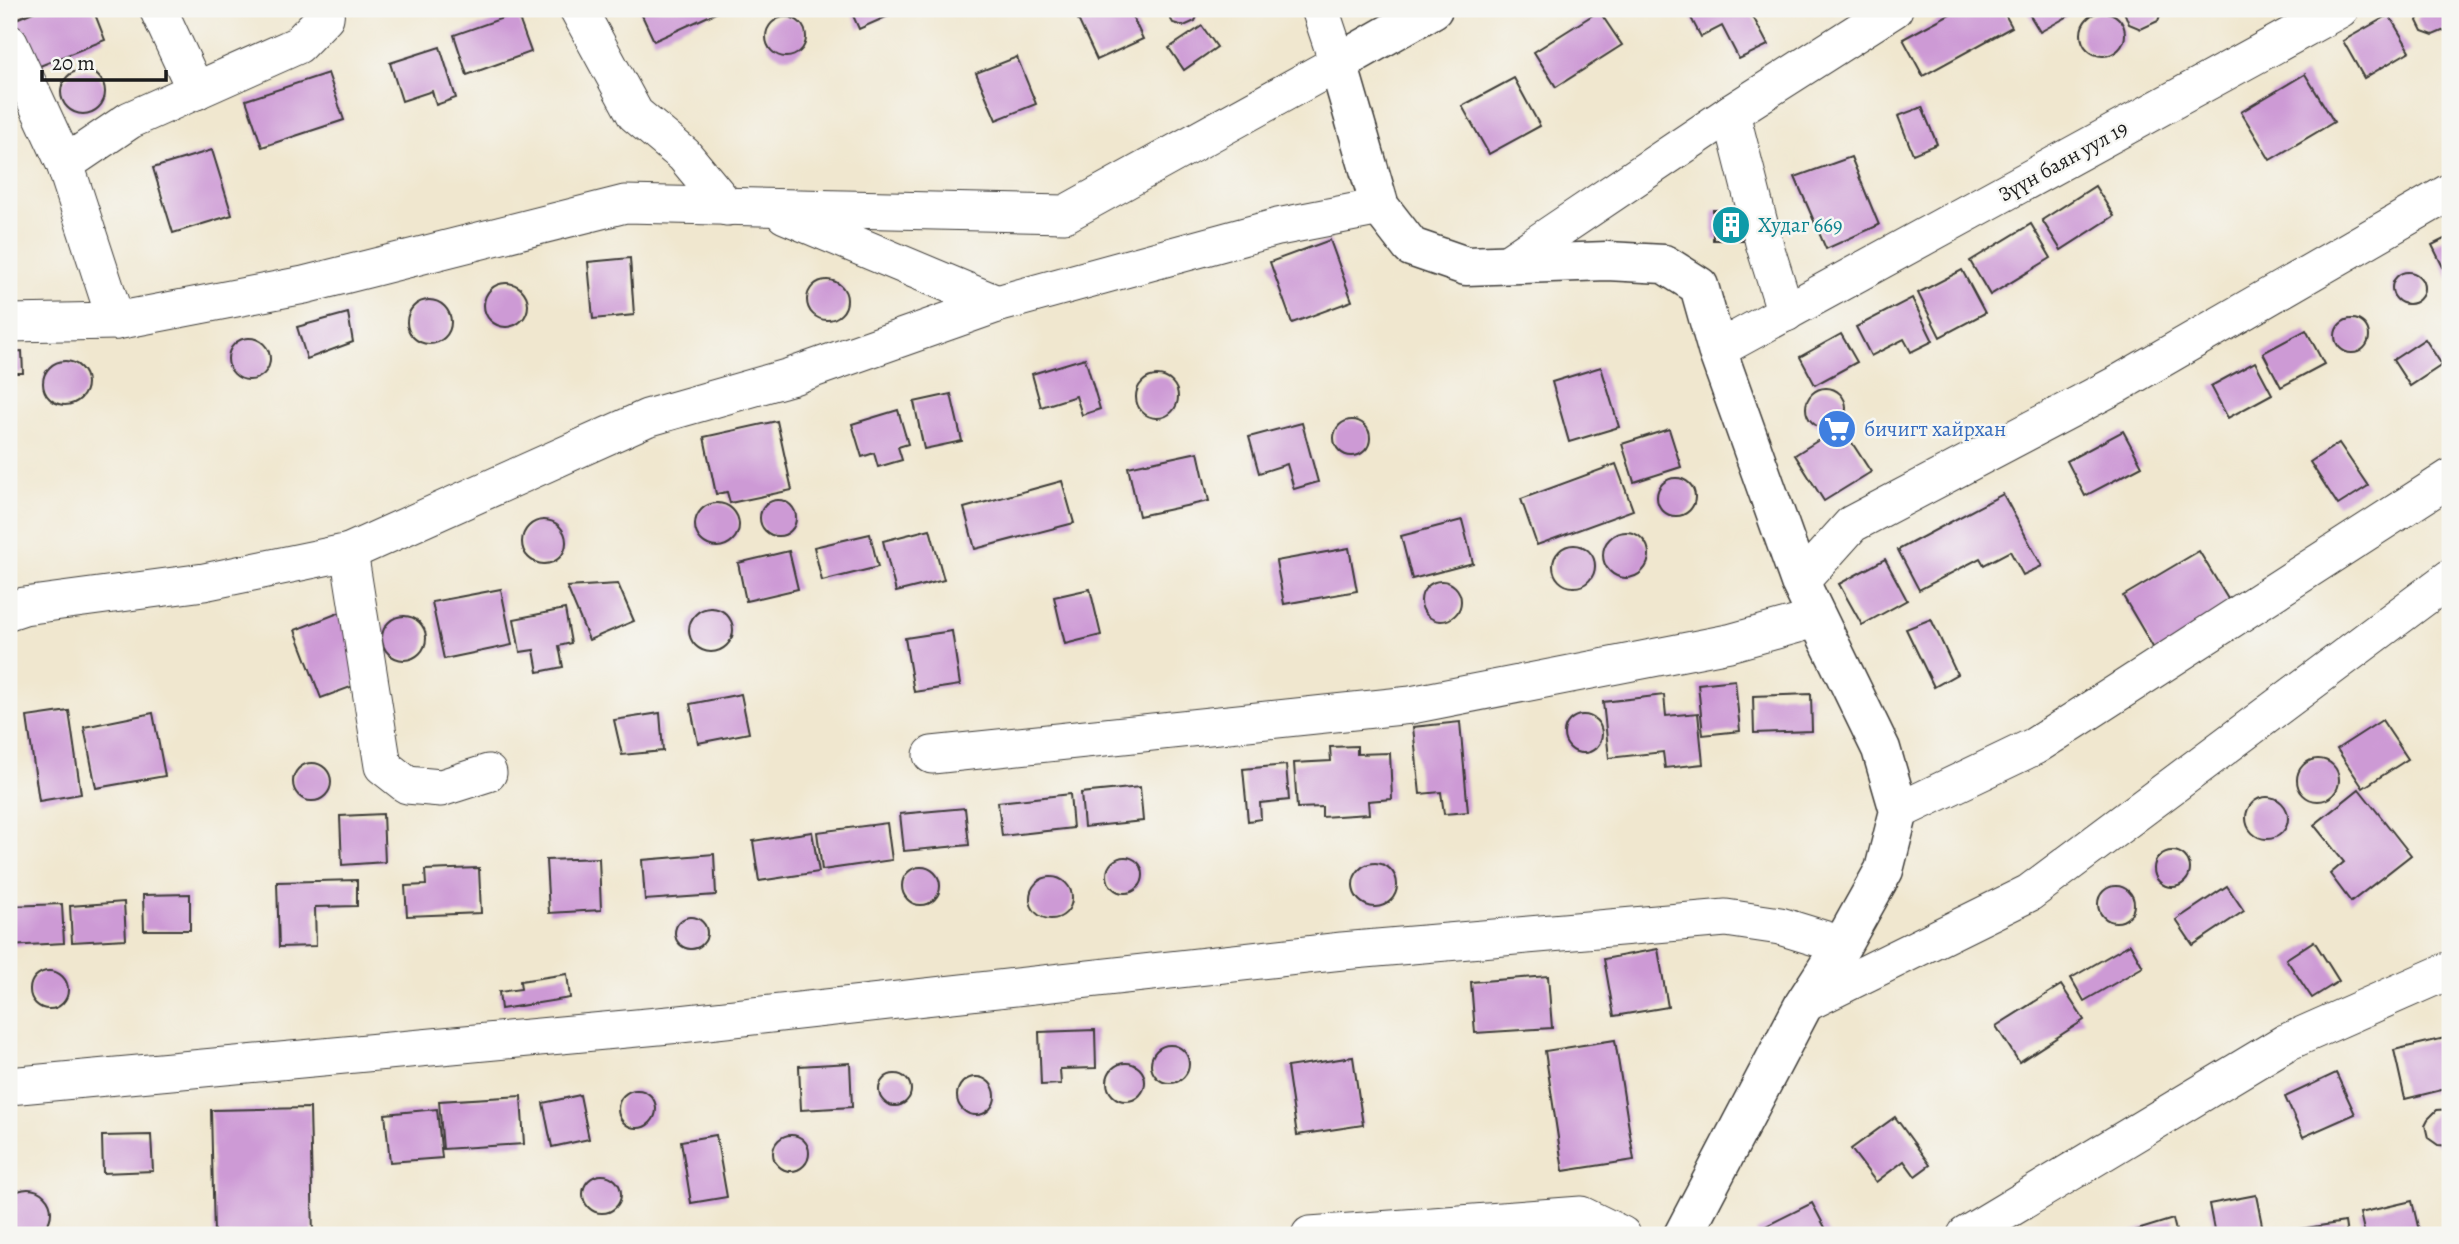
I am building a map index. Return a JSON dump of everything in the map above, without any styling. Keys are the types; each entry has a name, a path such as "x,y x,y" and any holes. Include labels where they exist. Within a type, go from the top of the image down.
{"street":[{"path":"158,9 196,92"},
{"path":"65,164 130,120 298,46 326,17 326,9"},
{"path":"578,9 635,114 684,155 727,207"},
{"path":"1320,9 1380,207 1411,247 1466,266 1607,261 1664,264 1699,286 1717,350 1800,582 1881,749 1899,811 1884,870 1842,945 1804,1004 1683,1235"},
{"path":"9,323 116,321 304,285 625,204 1065,214 1433,9"},
{"path":"1507,264 1731,113 1894,9"},
{"name":"Зүүн баян уул 19","path":"1717,350 2340,9"},
{"path":"9,43 65,164 116,321"},
{"path":"1731,113 1763,243 1786,313"},
{"path":"1800,582 1852,524 2116,385 2450,192"},
{"path":"9,611 24,606 204,582 349,552 647,418 790,377 997,304 1278,228 1380,207"},
{"path":"768,208 997,304"},
{"path":"1899,811 2035,746 2450,478"},
{"path":"349,552 383,766 407,785 441,788 488,772"},
{"path":"1804,1004 2029,893 2450,578"},
{"path":"932,755 1411,705 1729,643 1816,619"},
{"path":"9,1086 680,1024 1342,951 1726,918 1780,926 1842,945"},
{"path":"1966,1235 2285,1043 2450,970"},
{"path":"1310,1235 1581,1215 1622,1235"}],"building":[{"path":"40,9 93,9 105,40 25,72 9,31 9,22"},
{"path":"639,9 724,9 654,41"},
{"path":"850,9 904,9 859,29"},
{"path":"1089,9 1129,9 1143,39 1097,60 1076,15"},
{"path":"1165,9 1200,10 1195,21 1184,26 1173,23"},
{"path":"1704,9 1749,9 1768,45 1739,59 1722,26 1701,37 1690,16"},
{"path":"1959,9 2002,9 2012,27 1923,76 1903,39"},
{"path":"2026,9 2081,9 2040,32"},
{"path":"2123,9 2162,9 2158,21 2141,29 2129,24"},
{"path":"2421,9 2447,9 2450,21 2447,29 2433,35 2422,31 2417,21"},
{"path":"1599,11 1622,45 1556,87 1534,52"},
{"path":"2103,12 2118,19 2125,34 2118,49 2103,56 2088,49 2081,34 2088,19"},
{"path":"517,13 531,52 467,75 454,35"},
{"path":"2389,15 2410,51 2364,78 2343,41"},
{"path":"786,17 794,18 800,23 805,29 805,45 800,51 794,56 786,57 778,56 772,51 767,45 766,37 767,29 772,23 778,18"},
{"path":"1202,26 1217,47 1184,70 1169,48"},
{"path":"440,47 456,98 436,105 432,91 402,101 390,63"},
{"path":"1017,57 1036,104 996,120 976,73"},
{"path":"83,70 98,77 105,92 98,107 83,114 68,107 61,92 68,77"},
{"path":"328,73 344,120 262,147 246,100"},
{"path":"2305,74 2334,122 2270,160 2241,112"},
{"path":"1514,78 1540,126 1489,154 1462,106"},
{"path":"1922,107 1937,144 1913,154 1898,116"},
{"path":"212,150 232,215 173,233 153,168"},
{"path":"1851,157 1879,225 1826,249 1795,177"},
{"path":"2095,186 2114,216 2061,250 2042,220"},
{"name":"Худаг 669","path":"1713,210 1748,210 1749,240 1713,240"},
{"path":"2031,224 2051,258 1990,295 1970,261"},
{"path":"2450,236 2450,281 2432,245"},
{"path":"1330,240 1352,301 1292,323 1270,262"},
{"path":"630,258 634,315 593,319 588,262"},
{"path":"1962,270 1985,313 1940,337 1918,293"},
{"path":"2408,272 2419,277 2424,288 2419,299 2408,304 2397,299 2392,288 2397,277"},
{"path":"827,280 835,281 841,286 846,292 846,308 841,314 835,319 827,320 819,319 813,314 808,308 807,300 808,292 813,286 819,281"},
{"path":"506,283 521,290 528,305 521,320 506,327 491,320 484,305 491,290"},
{"path":"1912,298 1933,341 1911,352 1904,339 1871,356 1856,327"},
{"path":"429,300 444,307 451,322 444,337 429,344 414,337 407,322 414,307"},
{"path":"348,313 353,342 307,359 297,327"},
{"path":"2352,319 2364,324 2369,336 2364,348 2352,353 2340,348 2335,336 2340,324"},
{"path":"2306,330 2324,364 2281,387 2263,353"},
{"path":"1841,334 1857,362 1815,385 1800,357"},
{"path":"249,338 264,344 270,359 264,374 249,380 234,374 228,359 234,344"},
{"path":"2425,339 2442,365 2410,386 2393,360"},
{"path":"22,351 23,373 9,373 9,352"},
{"path":"1085,358 1100,409 1082,415 1076,396 1041,407 1032,374"},
{"path":"65,361 80,368 87,383 80,398 65,405 50,398 43,383 50,368"},
{"path":"2255,362 2272,394 2228,418 2211,386"},
{"path":"1601,367 1619,427 1569,442 1552,382"},
{"path":"1157,376 1172,382 1178,397 1172,412 1157,418 1142,412 1136,397 1142,382"},
{"path":"1826,388 1834,389 1840,394 1845,400 1845,416 1840,422 1834,427 1826,428 1818,427 1812,422 1807,416 1806,408 1807,400 1812,394 1818,389"},
{"path":"951,394 962,441 924,449 914,402"},
{"path":"898,410 908,444 898,447 902,460 878,467 874,453 862,457 852,424"},
{"path":"1352,420 1365,425 1370,438 1365,451 1352,456 1339,451 1334,438 1339,425"},
{"path":"777,421 792,490 730,503 727,492 716,494 704,437"},
{"path":"1302,423 1318,482 1294,489 1287,464 1259,473 1249,437"},
{"path":"1841,426 1871,472 1824,501 1795,455"},
{"path":"1669,429 1681,467 1634,482 1622,444"},
{"path":"2123,431 2142,466 2085,496 2067,461"},
{"path":"2339,443 2368,486 2338,505 2310,462"},
{"path":"1198,452 1209,501 1139,516 1128,467"},
{"path":"1616,464 1633,510 1537,545 1521,499"},
{"path":"1676,478 1689,484 1695,497 1689,510 1676,516 1663,510 1657,497 1663,484"},
{"path":"1062,481 1074,523 975,549 964,508"},
{"path":"2003,494 2042,566 2023,575 2010,551 1984,565 1980,558 1919,590 1898,550"},
{"path":"778,500 791,505 796,518 791,531 778,536 765,531 760,518 765,505"},
{"path":"717,503 732,510 739,525 732,540 717,547 702,540 695,525 702,510"},
{"path":"544,520 559,527 566,542 559,557 544,564 529,557 522,542 529,527"},
{"path":"1462,520 1473,563 1412,579 1401,536"},
{"path":"930,529 944,580 896,592 883,541"},
{"path":"1626,532 1642,539 1649,555 1642,571 1626,578 1610,571 1603,555 1610,539"},
{"path":"870,534 878,567 822,581 814,547"},
{"path":"1574,545 1589,551 1595,566 1589,581 1574,587 1559,581 1553,566 1559,551"},
{"path":"1349,548 1357,591 1284,604 1276,561"},
{"path":"789,551 798,589 746,601 738,563"},
{"path":"2199,551 2234,609 2157,654 2123,596"},
{"path":"1885,559 1907,600 1862,625 1839,584"},
{"path":"1441,581 1449,582 1455,587 1460,593 1460,609 1455,615 1449,620 1441,621 1433,620 1427,615 1422,609 1421,601 1422,593 1427,587 1433,582"},
{"path":"618,584 634,621 589,640 567,587"},
{"path":"501,589 512,645 444,659 432,602"},
{"path":"1090,589 1101,635 1065,644 1054,597"},
{"path":"711,608 726,615 733,630 726,645 711,652 696,645 689,630 696,615"},
{"path":"565,609 571,643 559,646 563,667 538,672 534,650 520,652 514,619"},
{"path":"341,612 367,681 321,698 295,630"},
{"path":"404,616 419,623 426,638 419,653 404,660 389,653 382,638 389,623"},
{"path":"1931,619 1957,674 1934,687 1906,629"},
{"path":"952,631 960,685 914,692 905,638"},
{"path":"1735,680 1740,731 1703,735 1698,684"},
{"path":"741,694 749,733 698,743 690,704"},
{"path":"1811,694 1812,731 1754,733 1753,696"},
{"path":"1664,695 1666,716 1698,713 1703,764 1665,768 1663,752 1609,758 1603,702"},
{"path":"69,711 81,794 39,801 27,717"},
{"path":"153,713 165,776 96,788 84,727"},
{"path":"660,713 663,751 622,755 614,720"},
{"path":"1583,715 1597,720 1602,734 1597,748 1583,753 1569,748 1564,734 1569,720"},
{"path":"2382,720 2408,759 2363,788 2337,749"},
{"path":"1460,722 1468,812 1444,814 1441,792 1420,794 1413,727"},
{"path":"1357,746 1357,754 1390,753 1392,799 1368,801 1369,814 1322,817 1322,807 1297,808 1294,763 1331,761 1330,747"},
{"path":"2318,759 2333,765 2339,780 2333,795 2318,801 2303,795 2297,780 2303,765"},
{"path":"312,763 325,769 331,782 325,795 312,801 299,795 293,782 299,769"},
{"path":"1286,765 1289,800 1260,803 1261,819 1248,821 1243,769"},
{"path":"1140,787 1143,821 1084,827 1081,793"},
{"path":"2359,789 2411,855 2351,902 2330,874 2344,862 2314,825"},
{"path":"1070,794 1073,828 1002,836 998,802"},
{"path":"2267,797 2282,803 2288,818 2282,833 2267,839 2252,833 2246,818 2252,803"},
{"path":"965,808 969,845 904,851 900,814"},
{"path":"383,814 385,862 342,865 340,816"},
{"path":"887,823 892,860 822,870 817,832"},
{"path":"812,832 819,872 759,881 753,841"},
{"path":"2172,851 2185,856 2190,869 2185,882 2172,887 2159,882 2154,869 2159,856"},
{"path":"714,854 716,895 645,900 642,860"},
{"path":"1125,857 1138,862 1143,875 1138,888 1125,893 1112,888 1107,875 1112,862"},
{"path":"599,858 601,910 549,913 546,860"},
{"path":"1375,863 1384,864 1391,869 1396,876 1396,894 1391,901 1384,906 1375,907 1366,906 1359,901 1354,894 1353,885 1354,876 1359,869 1366,864"},
{"path":"921,867 934,873 940,886 934,899 921,905 908,899 902,886 908,873"},
{"path":"479,868 481,913 407,916 405,886 426,885 425,870"},
{"path":"1051,877 1066,883 1072,898 1066,913 1051,919 1036,913 1030,898 1036,883"},
{"path":"357,880 357,906 315,907 316,946 279,947 277,882"},
{"path":"2116,886 2129,891 2134,904 2129,917 2116,922 2103,917 2098,904 2103,891"},
{"path":"2227,886 2244,911 2193,945 2176,920"},
{"path":"190,894 190,930 144,930 143,895"},
{"path":"124,902 126,939 72,942 70,906"},
{"path":"62,904 64,943 9,946 9,906"},
{"path":"691,917 702,922 707,933 702,944 691,949 680,944 675,933 680,922"},
{"path":"2314,941 2339,981 2312,998 2286,959"},
{"path":"2130,944 2143,967 2084,1001 2071,978"},
{"path":"1658,949 1668,1007 1614,1016 1604,959"},
{"path":"49,971 62,977 68,990 62,1003 49,1009 36,1003 30,990 36,977"},
{"path":"567,974 570,998 501,1009 499,992 521,989 520,981"},
{"path":"1548,976 1552,1028 1475,1033 1471,982"},
{"path":"2061,985 2084,1020 2019,1062 1996,1026"},
{"path":"1095,1030 1096,1068 1060,1069 1061,1084 1041,1085 1039,1032"},
{"path":"2449,1037 2450,1088 2405,1099 2394,1050"},
{"path":"1615,1040 1634,1160 1563,1171 1545,1051"},
{"path":"1170,1045 1184,1050 1189,1064 1184,1078 1170,1083 1156,1078 1151,1064 1156,1050"},
{"path":"1353,1057 1363,1125 1297,1135 1287,1067"},
{"path":"850,1063 852,1107 801,1110 799,1066"},
{"path":"1126,1063 1140,1068 1145,1082 1140,1096 1126,1101 1112,1096 1107,1082 1112,1068"},
{"path":"2336,1073 2355,1114 2303,1137 2285,1097"},
{"path":"895,1074 906,1079 911,1090 906,1101 895,1106 884,1101 879,1090 884,1079"},
{"path":"976,1077 990,1082 995,1096 990,1110 976,1115 962,1110 957,1096 962,1082"},
{"path":"637,1090 650,1096 656,1109 650,1122 637,1128 624,1122 618,1109 624,1096"},
{"path":"580,1095 589,1139 552,1147 543,1103"},
{"path":"521,1096 524,1144 443,1149 439,1101"},
{"path":"310,1108 313,1235 214,1235 211,1110"},
{"path":"437,1109 442,1158 390,1162 385,1114"},
{"path":"2450,1109 2450,1146 2438,1145 2428,1138 2425,1125 2437,1110"},
{"path":"1895,1117 1930,1165 1915,1176 1904,1161 1876,1182 1851,1149"},
{"path":"151,1135 153,1171 103,1173 102,1136"},
{"path":"716,1135 727,1197 691,1203 681,1141"},
{"path":"791,1135 804,1140 809,1153 804,1166 791,1171 778,1166 773,1153 778,1140"},
{"path":"602,1175 615,1181 621,1194 615,1207 602,1213 589,1207 583,1194 589,1181"},
{"path":"28,1189 44,1196 51,1212 44,1228 28,1235 12,1228 5,1212 12,1196"},
{"path":"2256,1195 2264,1235 2215,1235 2209,1204"},
{"path":"2412,1201 2420,1235 2365,1235 2360,1213"},
{"path":"1812,1203 1829,1235 1758,1235 1756,1231"},
{"path":"2173,1219 2177,1235 2121,1235"},
{"path":"2345,1222 2347,1235 2294,1235 2293,1230"}],"place":[{"name":"Худаг 669","path":"1731,225"},
{"name":"бичигт хайрхан","path":"1837,429"}]}
